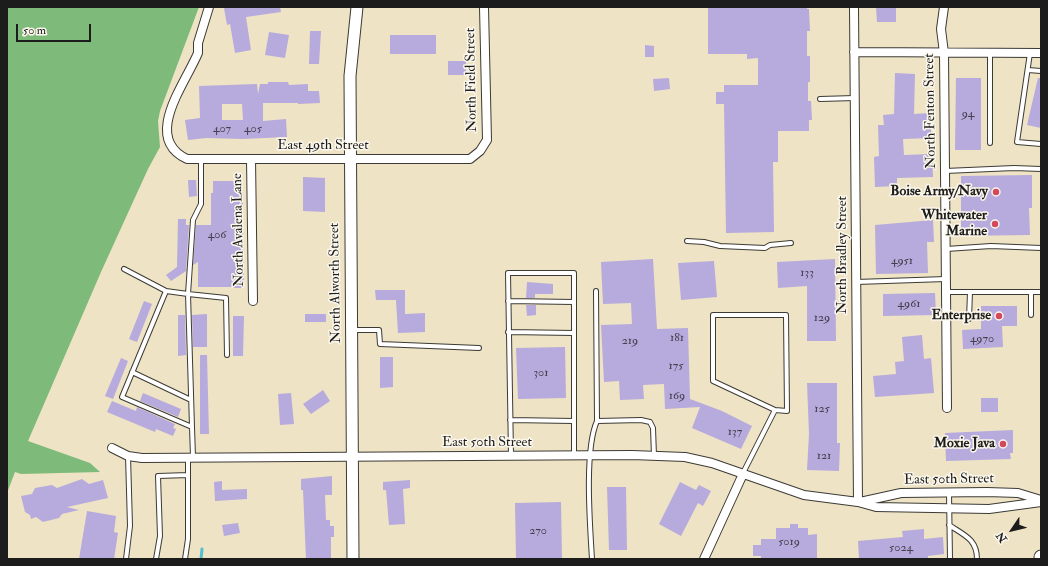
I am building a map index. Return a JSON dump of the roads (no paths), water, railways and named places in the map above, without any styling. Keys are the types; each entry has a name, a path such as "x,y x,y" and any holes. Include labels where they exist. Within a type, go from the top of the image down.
{"street":[{"name":"East 49th Street","path":"209,7 198,43 198,53 169,113 169,145 177,154 187,159 470,158 480,151"},
{"name":"North Alworth Street","path":"353,559 350,76 358,7"},
{"name":"North Field Street","path":"480,151 486,140 484,7"},
{"name":"North Bradley Street","path":"854,7 858,502"},
{"name":"North Fenton Street","path":"944,7 940,29 944,53 947,408"},
{"path":"854,52 1041,53"},
{"name":"North Avalena Lane","path":"250,159 253,301"},
{"name":"East 50th Street","path":"112,448 128,456 142,458 574,455 685,456 712,463 804,495 858,502 876,507 989,509 1041,501"},
{"path":"704,559 743,474"},
{"name":"East 50th Street","path":"858,502 902,493 949,492 1018,493 1041,501"}],"lane":[{"path":"990,52 990,143"},
{"path":"1030,53 1017,142 1041,144"},
{"path":"1028,70 1041,72"},
{"path":"820,99 855,98"},
{"path":"185,559 188,539 188,476 192,427 188,294 193,220 201,204 201,159"},
{"path":"945,171 1014,168 1041,169"},
{"path":"687,241 704,242 720,246 765,248 770,244 791,243"},
{"path":"945,249 991,246 1041,248"},
{"path":"124,269 166,290 226,298 227,355"},
{"path":"511,456 508,273 574,273 574,455"},
{"path":"856,282 946,279"},
{"path":"166,290 122,397 192,427"},
{"path":"592,559 590,455 593,429 597,421 596,291"},
{"path":"946,292 1041,292"},
{"path":"969,319 970,292"},
{"path":"1031,292 1031,315"},
{"path":"508,301 574,302"},
{"path":"713,315 786,315 787,412 775,410 713,381 713,315"},
{"path":"352,330 379,330 380,344 479,348"},
{"path":"508,332 574,333"},
{"path":"132,372 191,400"},
{"path":"743,474 775,410"},
{"path":"510,420 574,420"},
{"path":"597,421 641,420 650,422 653,428 654,456"},
{"path":"126,559 130,526 128,456"},
{"path":"156,559 160,536 158,476 188,476"},
{"path":"949,492 950,559"},
{"path":"949,525 971,539 977,549 978,559"}],"waterway":[{"path":"201,559 202,549"}],"place":[{"name":"Boise Army/Navy","path":"996,192"},
{"name":"Whitewater Marine","path":"995,224"},
{"name":"Enterprise","path":"999,316"},
{"name":"Moxie Java","path":"1003,444"}]}
